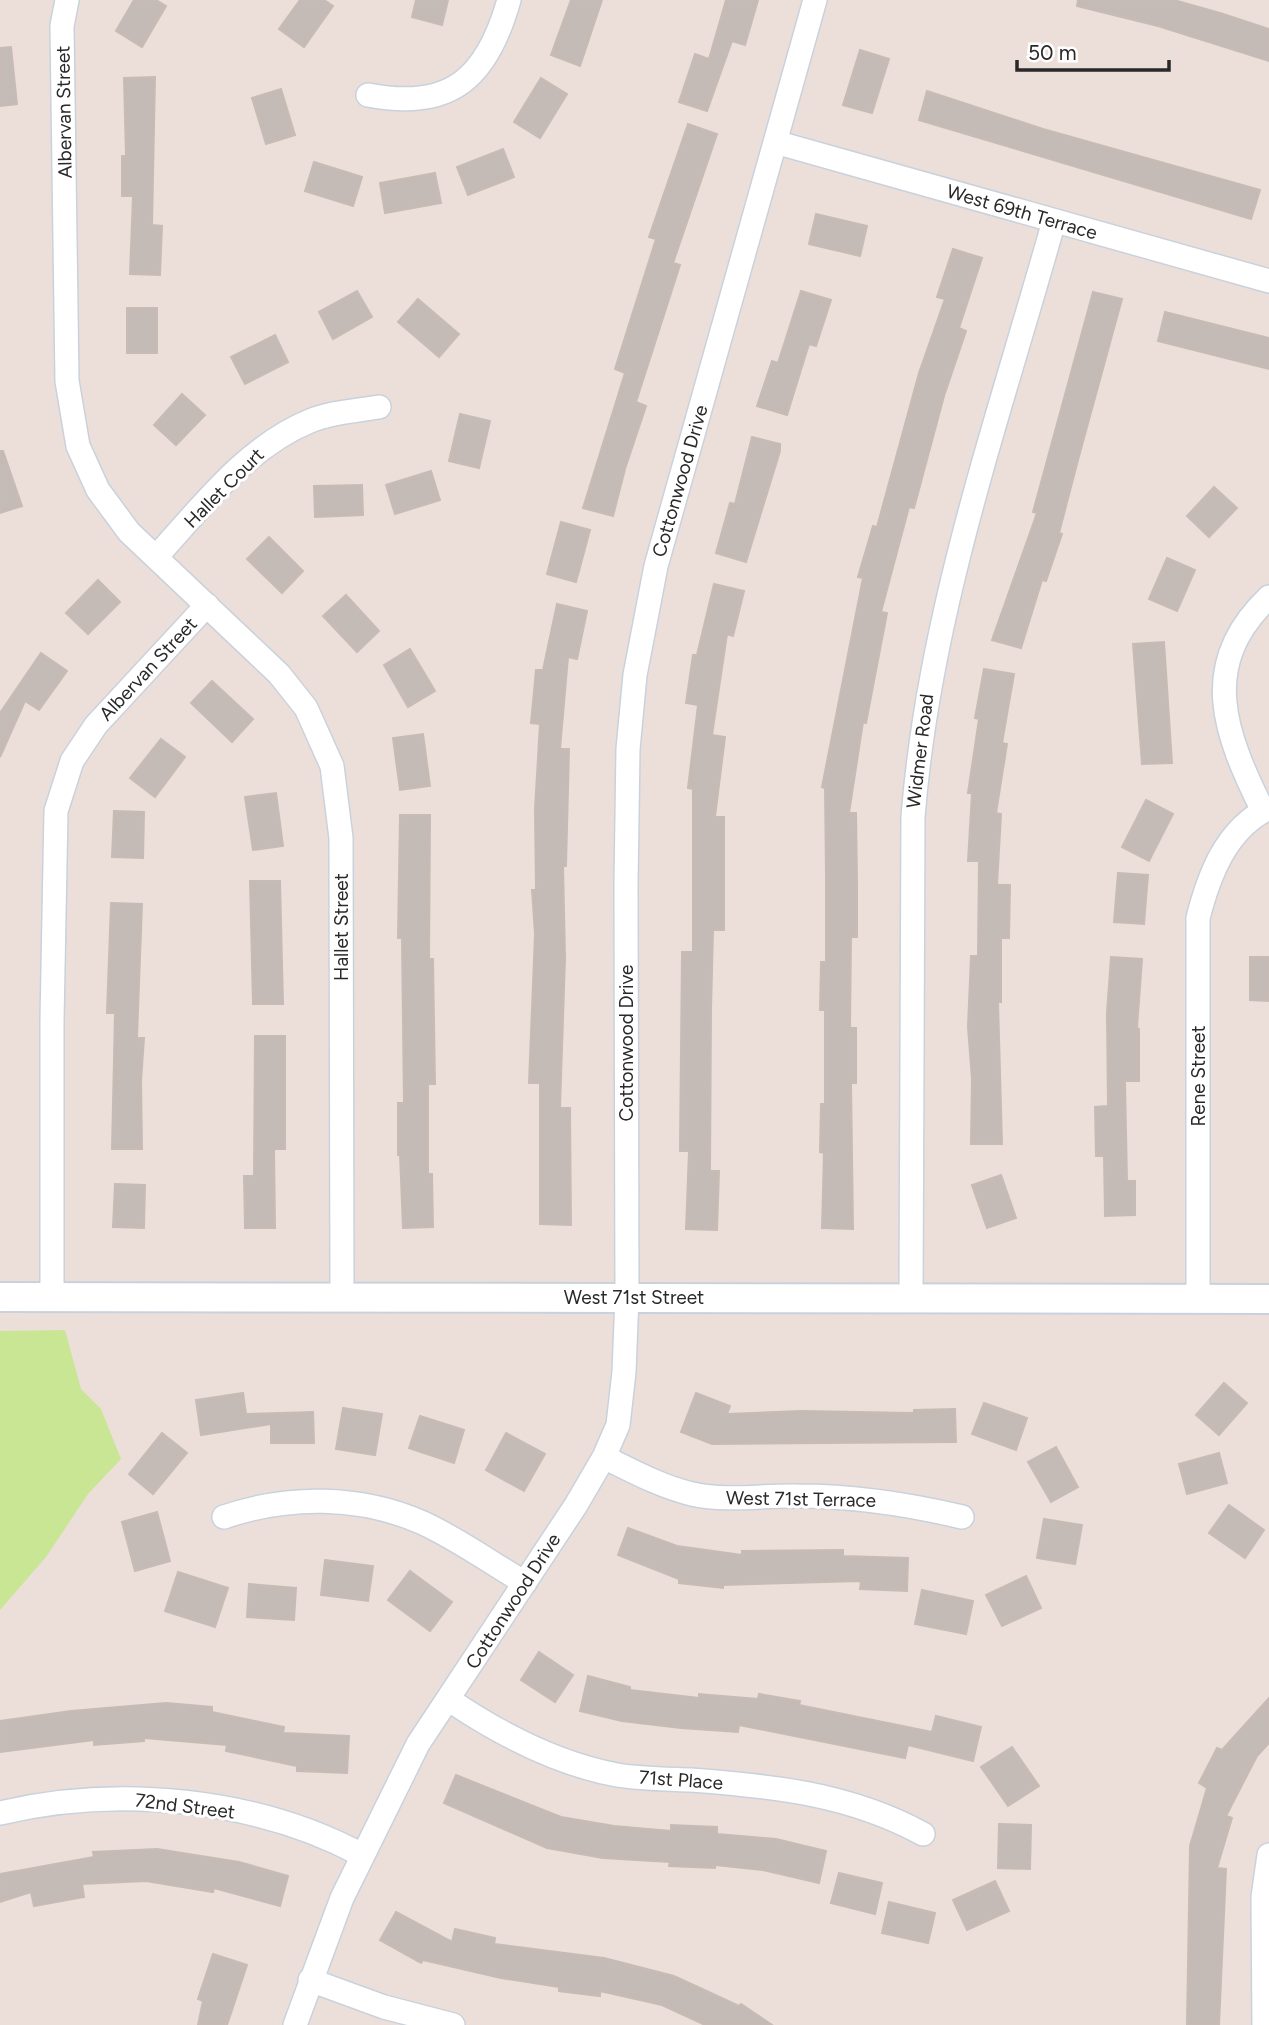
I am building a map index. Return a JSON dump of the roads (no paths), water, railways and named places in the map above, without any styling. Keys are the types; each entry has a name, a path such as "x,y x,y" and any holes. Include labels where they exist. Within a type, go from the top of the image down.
{"street":[{"name":"Albervan Street","path":"52,1297 52,1007 56,811 72,761 96,724 207,605 129,532 108,506 86,466 72,424 67,381 62,26 67,0"},
{"path":"368,94 394,100 420,99 440,94 463,82 489,55 509,0"},
{"name":"Cottonwood Drive","path":"295,2025 342,1898 418,1745 604,1458 618,1424 624,1372 627,1297 625,885 628,749 635,675 656,566 815,0"},
{"name":"West 69th Terrace","path":"775,142 1269,281"},
{"name":"Widmer Road","path":"911,1298 912,817 919,741 948,596 1054,221"},
{"name":"Hallet Court","path":"156,557 252,456 272,441 312,419 379,407"},
{"path":"1266,810 1236,756 1226,719 1225,685 1236,635 1269,597"},
{"name":"Hallet Street","path":"207,605 279,674 306,708 325,747 337,787 341,838 342,1296"},
{"name":"Rene Street","path":"1198,1298 1198,918 1209,876 1219,858 1245,824 1266,810"},
{"name":"West 71st Street","path":"0,1297 1269,1298"},
{"name":"West 71st Terrace","path":"604,1458 691,1493 729,1500 796,1496 859,1499 899,1502 962,1517"},
{"path":"224,1517 257,1506 306,1501 351,1503 389,1510 424,1524 525,1583"},
{"name":"71st Place","path":"448,1699 478,1719 567,1762 618,1775 787,1789 850,1802 923,1834"},
{"name":"72nd Street","path":"0,1813 57,1803 123,1799 192,1804 300,1827 362,1855"},
{"path":"1264,2025 1263,1897 1269,1855"},
{"path":"310,1980 384,2007 453,2025"}]}
